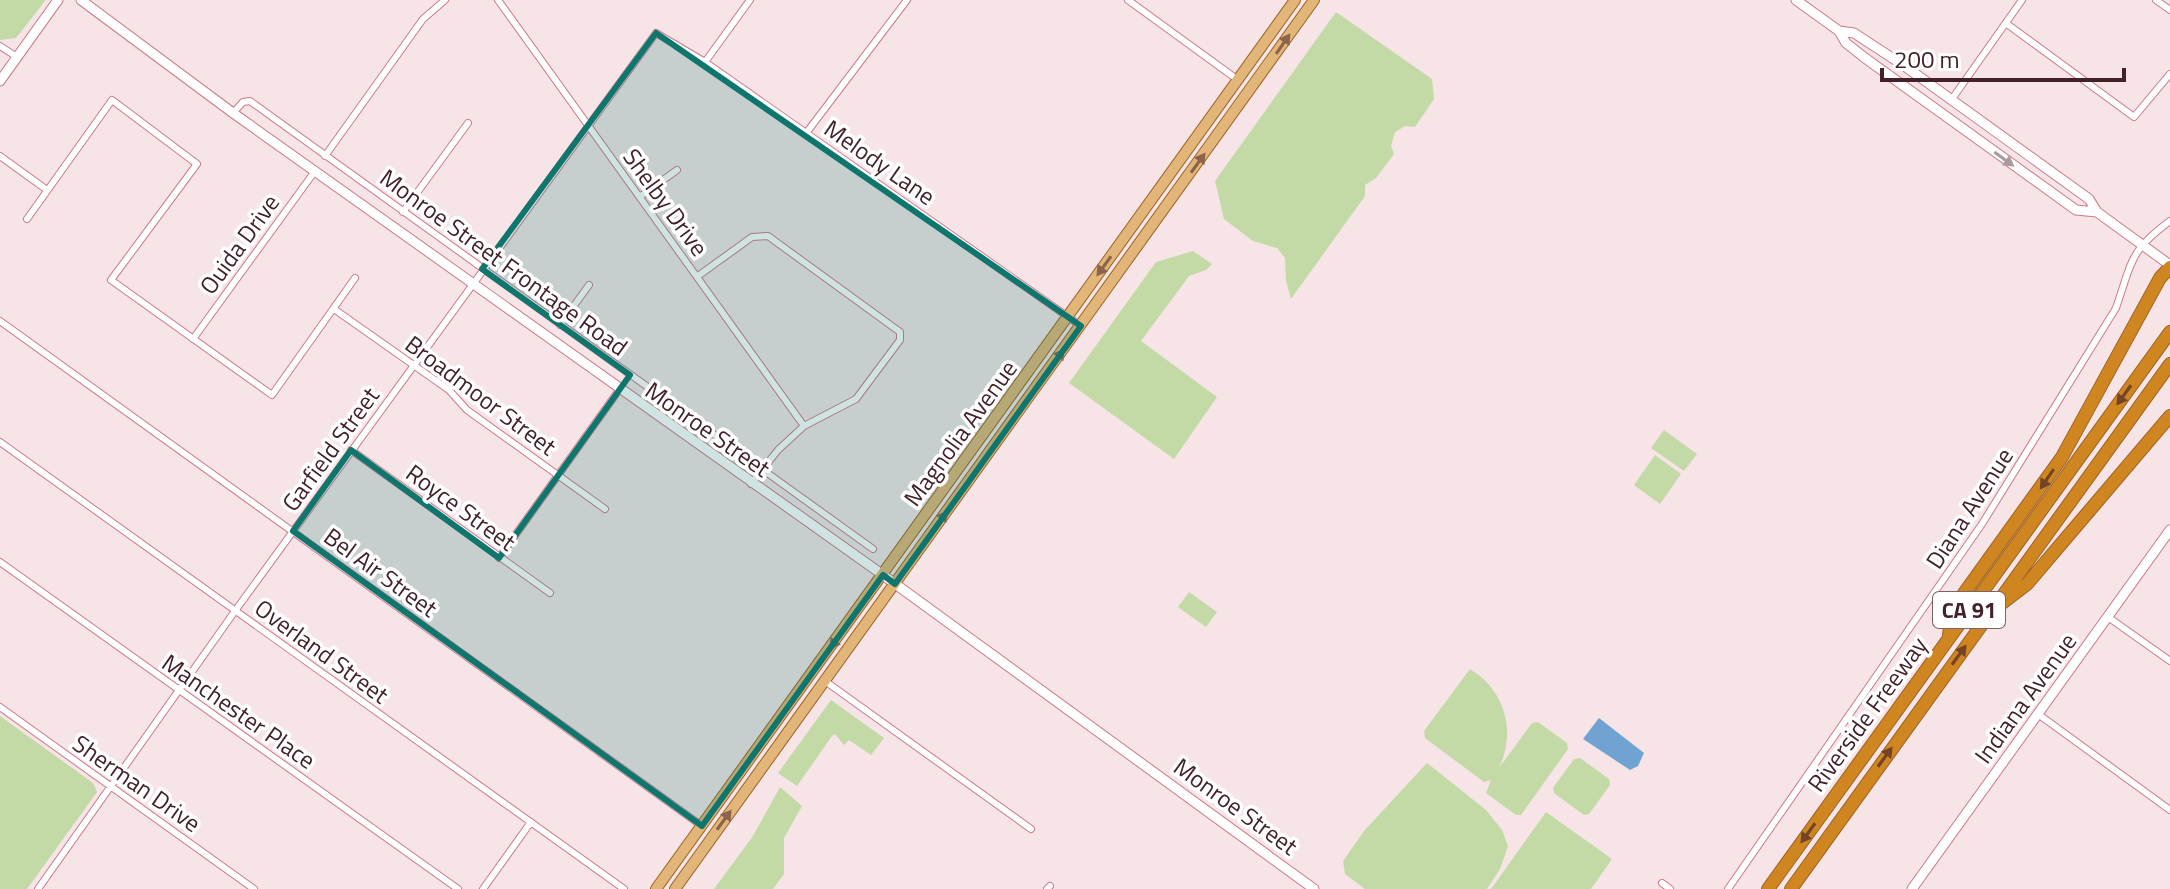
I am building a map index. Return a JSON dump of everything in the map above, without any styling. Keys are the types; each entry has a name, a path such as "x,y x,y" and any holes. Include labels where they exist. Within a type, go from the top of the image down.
{"highway":[{"path":"1948,639 1952,610 2062,457 2160,278 2170,266"},
{"name":"Riverside Freeway","path":"1768,889 2170,332"},
{"name":"Riverside Freeway","path":"1791,889 2170,364"},
{"path":"1989,614 2027,584 2170,416"}],"main road":[{"path":"0,81 58,0"},
{"name":"Monroe Street","path":"81,0 233,113 883,575 1314,889"},
{"name":"Magnolia Avenue","path":"656,889 1295,0"},
{"name":"Magnolia Avenue","path":"675,889 1314,0"},
{"path":"1796,0 1839,31 1846,43 1865,58 2076,210 2097,212"},
{"path":"1839,31 1854,33 1952,99 2089,199 2097,212 2170,266"},
{"path":"1865,58 1883,52"},
{"path":"1238,80 1251,88"},
{"name":"Indiana Avenue","path":"1912,889 2170,530"}],"street":[{"path":"325,156 423,19 445,0"},
{"name":"Shelby Drive","path":"498,0 804,426"},
{"path":"705,62 750,0"},
{"path":"807,132 907,0"},
{"path":"1128,0 1238,80"},
{"path":"1952,99 2022,0"},
{"path":"2156,0 2170,10"},
{"path":"2007,24 2134,117 2170,74"},
{"name":"Garfield Street","path":"38,889 351,450 656,33"},
{"name":"Melody Lane","path":"656,33 705,62 807,132 1081,326"},
{"path":"0,46 17,58"},
{"path":"27,219 112,100 197,164 111,280 272,395 355,278"},
{"name":"Monroe Street Frontage Road","path":"233,113 243,102 250,101 873,549"},
{"path":"403,212 468,123"},
{"path":"0,156 47,190"},
{"path":"641,196 677,170"},
{"name":"Ouida Drive","path":"193,339 315,171"},
{"path":"2140,243 2170,221"},
{"path":"698,276 752,237 768,236 900,332 900,340 856,399 804,426 751,484"},
{"name":"Diana Avenue","path":"1728,889 1982,524 2116,308 2127,270 2140,243"},
{"path":"560,325 589,285"},
{"name":"Broadmoor Street","path":"334,309 449,390 467,410 605,509"},
{"name":"Bel Air Street","path":"0,321 702,826"},
{"path":"499,558 619,390"},
{"name":"Overland Street","path":"0,442 624,889"},
{"name":"Royce Street","path":"351,450 550,593"},
{"name":"Manchester Place","path":"0,562 458,889"},
{"path":"2108,617 2170,661"},
{"path":"825,681 1031,829"},
{"name":"Sherman Drive","path":"0,707 254,889"},
{"path":"2038,714 2170,810"},
{"path":"483,889 531,822"},
{"path":"1662,883 1670,889"}],"highlighted area":[{"path":"656,33 1081,326 895,584 883,575 702,826 293,531 351,450 499,558 630,375 482,269"}],"green space":[{"path":"0,0 45,1 16,38 0,40"},
{"path":"1336,12 1432,79 1434,99 1415,127 1405,126 1395,132 1391,146 1394,154 1376,178 1365,185 1365,196 1291,299 1285,258 1277,248 1253,241 1224,219 1215,181"},
{"path":"1193,251 1212,264 1206,270 1189,276 1141,341 1217,397 1174,459 1069,383 1156,262"},
{"path":"1664,430 1697,454 1684,471 1651,448"},
{"path":"1655,455 1681,474 1660,504 1634,485"},
{"path":"1189,592 1217,612 1206,627 1178,607"},
{"path":"1470,669 1492,689 1504,713 1507,740 1499,768 1532,723 1538,722 1567,743 1568,749 1521,815 1516,815 1486,793 1491,780 1484,782 1425,738 1424,731"},
{"path":"831,700 884,738 871,755 849,740 844,745 835,734 797,786 778,773"},
{"path":"0,716 93,783 97,792 27,889 0,889"},
{"path":"1580,758 1609,779 1610,785 1589,814 1584,815 1554,793 1553,788 1574,759"},
{"path":"1427,763 1486,810 1502,830 1508,846 1500,869 1487,889 1365,889 1345,874 1343,861 1364,831"},
{"path":"780,787 802,806 784,838 784,874 773,889 714,889 753,836"},
{"path":"1546,812 1612,859 1591,889 1491,889"}],"water":[{"path":"1599,718 1644,753 1638,766 1630,770 1583,739"}]}
